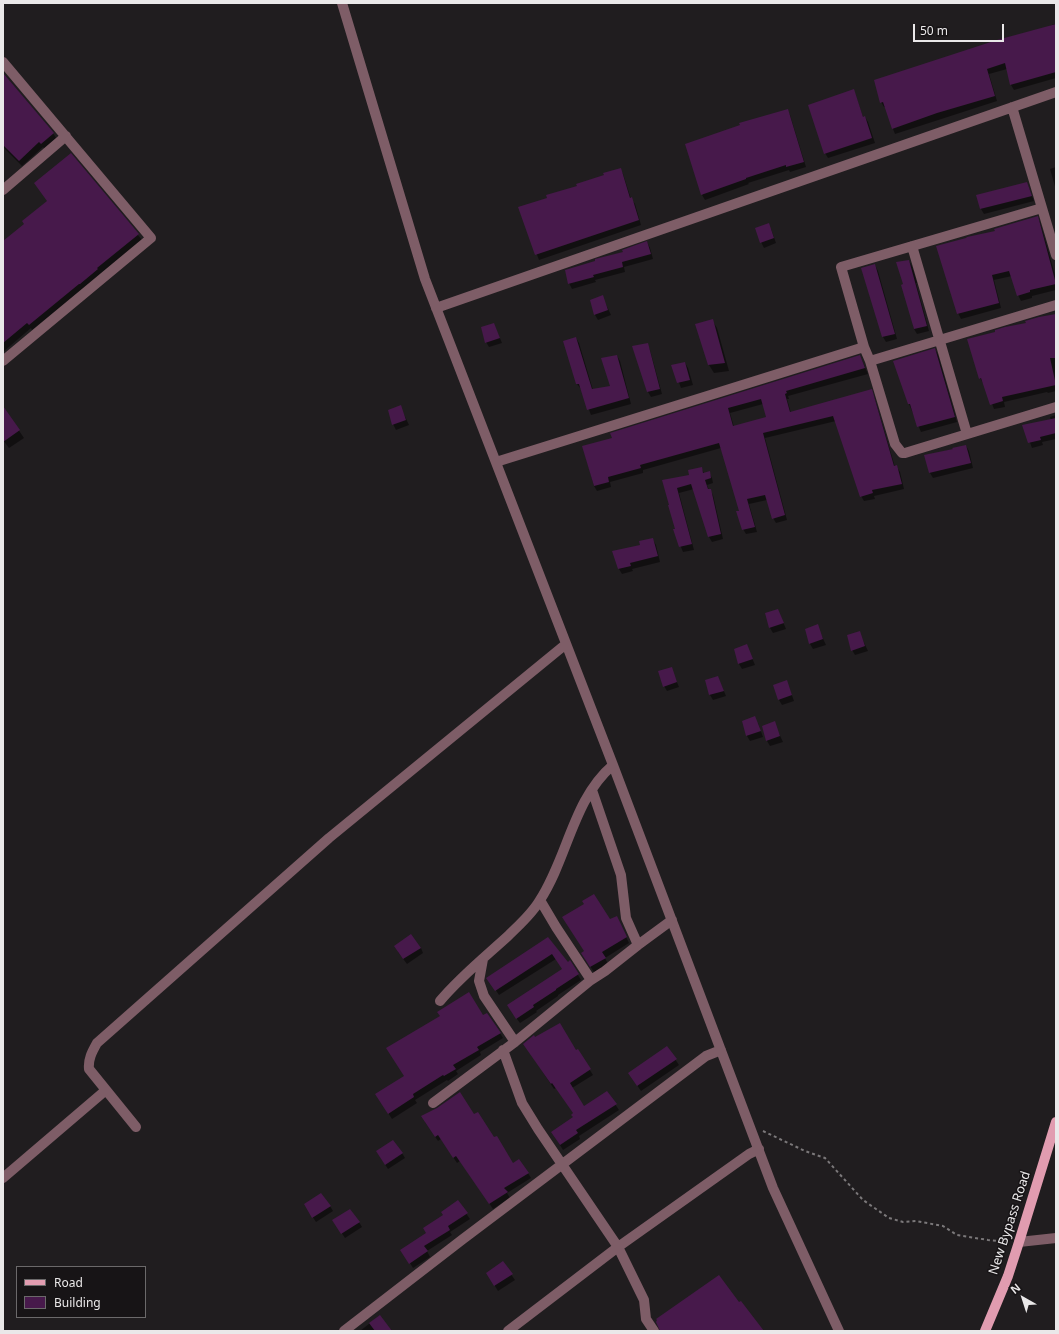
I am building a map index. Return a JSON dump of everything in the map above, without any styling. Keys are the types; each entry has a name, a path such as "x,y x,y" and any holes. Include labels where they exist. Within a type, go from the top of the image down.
{"main road":[{"name":"New Bypass Road","path":"985,1331 1008,1276 1056,1122"}],"street":[{"path":"342,3 425,279 613,765 773,1188 839,1331"},
{"path":"3,62 151,238 3,361"},
{"path":"436,308 1056,92"},
{"path":"1012,107 1056,255"},
{"path":"3,190 66,136"},
{"path":"1042,208 841,267 864,347 870,361 895,444 902,453 1056,407"},
{"path":"912,246 967,434"},
{"path":"870,361 1056,305"},
{"path":"496,462 864,347"},
{"path":"136,1127 89,1070 88,1062 91,1052 97,1043 329,838 566,644"},
{"path":"440,1001 524,921 540,900 565,847 576,818 603,774 613,765"},
{"path":"592,790 621,875 626,918 638,945"},
{"path":"540,900 591,980"},
{"path":"433,1103 515,1042 591,980 606,971 672,920"},
{"path":"483,959 479,981 484,996 515,1042"},
{"path":"503,1050 522,1102 538,1129 618,1247 644,1300 646,1319 654,1331"},
{"path":"344,1331 463,1239 706,1056 721,1050"},
{"path":"3,1178 106,1090"},
{"path":"508,1331 618,1247 749,1154 759,1149"},
{"path":"1019,1242 1056,1238"}],"path":[{"path":"749,1125 805,1151 825,1158 863,1200 889,1218 903,1222 916,1220 943,1226 957,1235 988,1240 1019,1242"}],"building":[{"path":"1056,24 1056,72 1010,85 1005,63 987,69 995,96 937,113 892,129 883,102 880,103 874,80 997,40"},
{"path":"3,73 54,133 41,144 39,142 19,161 3,145"},
{"path":"854,89 863,117 865,116 872,138 824,154 808,105"},
{"path":"788,109 804,162 786,167 786,165 701,195 685,144 740,125 739,123"},
{"path":"71,153 139,234 29,325 27,323 3,343 3,241 24,224 22,221 47,201 34,183"},
{"path":"621,168 630,198 632,197 639,220 535,255 518,207 547,198 546,195 577,186 576,184 604,175 603,173"},
{"path":"1027,182 1032,196 980,209 976,195"},
{"path":"1038,216 1056,284 1030,290 1030,292 1017,296 1009,271 992,275 999,303 957,314 936,246 995,231 994,229"},
{"path":"769,223 774,238 760,243 755,228"},
{"path":"647,241 651,254 622,262 623,267 593,275 594,277 568,284 565,270 595,261 595,259 623,252 622,250"},
{"path":"909,260 927,326 914,329 896,262"},
{"path":"875,264 895,334 882,337 861,268"},
{"path":"603,295 608,310 594,315 590,300"},
{"path":"1056,314 1056,358 1050,358 1056,385 1002,397 1003,401 990,405 981,378 979,379 967,339 995,332 995,330 1005,327 1026,323 1025,321 1039,317"},
{"path":"713,319 725,363 708,365 695,324"},
{"path":"494,323 500,338 485,343 481,327"},
{"path":"576,337 592,389 610,386 601,358 617,355 629,398 587,410 579,384 576,384 563,341"},
{"path":"648,343 660,389 647,392 632,346"},
{"path":"935,348 955,417 917,427 910,404 908,404 893,361"},
{"path":"860,355 865,368 786,391 787,393 785,394 790,412 872,389 894,466 897,465 902,484 872,490 873,493 860,497 833,416 763,433 785,515 772,519 765,495 747,499 755,527 742,530 736,511 739,511 719,443 640,465 641,468 608,477 609,482 594,486 582,446 612,438 610,433","holes":["761,399 766,417 733,426 728,408"]},
{"path":"685,362 690,380 677,383 671,365"},
{"path":"401,405 406,420 392,425 388,410"},
{"path":"3,406 20,430 3,442"},
{"path":"1056,418 1056,433 1040,437 1041,440 1028,443 1022,425"},
{"path":"966,445 971,463 929,473 924,455"},
{"path":"702,467 703,473 710,471 711,478 705,480 708,489 711,489 721,534 708,537 691,484 677,488 692,544 679,547 673,529 675,529 662,480 689,475 688,470"},
{"path":"653,538 658,556 630,563 631,566 618,569 612,551 640,545 639,541"},
{"path":"778,609 784,623 769,628 765,613"},
{"path":"818,624 823,639 809,644 805,629"},
{"path":"860,631 865,646 851,651 847,635"},
{"path":"747,644 753,659 738,664 734,649"},
{"path":"672,667 677,682 663,687 658,671"},
{"path":"718,676 724,691 709,695 705,680"},
{"path":"787,680 792,695 778,700 773,685"},
{"path":"755,716 761,731 746,736 742,721"},
{"path":"775,721 780,736 766,741 762,726"},
{"path":"594,894 610,919 617,916 627,937 602,952 606,958 590,967 581,953 584,951 562,917 584,904 582,901"},
{"path":"411,934 421,948 403,959 394,946"},
{"path":"548,937 568,962 570,960 579,974 533,1005 534,1007 516,1019 507,1005 562,969 552,954 495,991 486,978"},
{"path":"469,992 483,1015 487,1013 501,1033 477,1047 479,1050 453,1065 456,1069 444,1076 443,1075 413,1094 414,1097 388,1114 375,1094 404,1076 386,1048 440,1016 437,1012"},
{"path":"560,1023 576,1050 578,1049 591,1069 570,1083 584,1106 607,1091 617,1104 576,1130 578,1133 560,1145 551,1132 573,1117 571,1115 573,1113 523,1044 534,1035 535,1037"},
{"path":"667,1046 677,1059 637,1086 628,1073"},
{"path":"460,1092 474,1114 478,1112 494,1137 497,1136 513,1163 519,1159 529,1173 504,1188 508,1192 489,1204 456,1156 453,1158 438,1135 435,1137 421,1116 437,1108"},
{"path":"393,1140 403,1153 385,1165 376,1151"},
{"path":"321,1193 331,1206 312,1218 304,1204"},
{"path":"458,1200 468,1213 448,1226 450,1230 424,1246 428,1251 409,1264 400,1250 426,1233 423,1228 443,1215 441,1212"},
{"path":"350,1209 360,1222 341,1234 332,1220"},
{"path":"503,1261 513,1274 494,1286 486,1273"},
{"path":"719,1275 739,1302 741,1301 764,1331 660,1331 656,1319"},
{"path":"380,1315 392,1331 375,1331 369,1323"}]}
